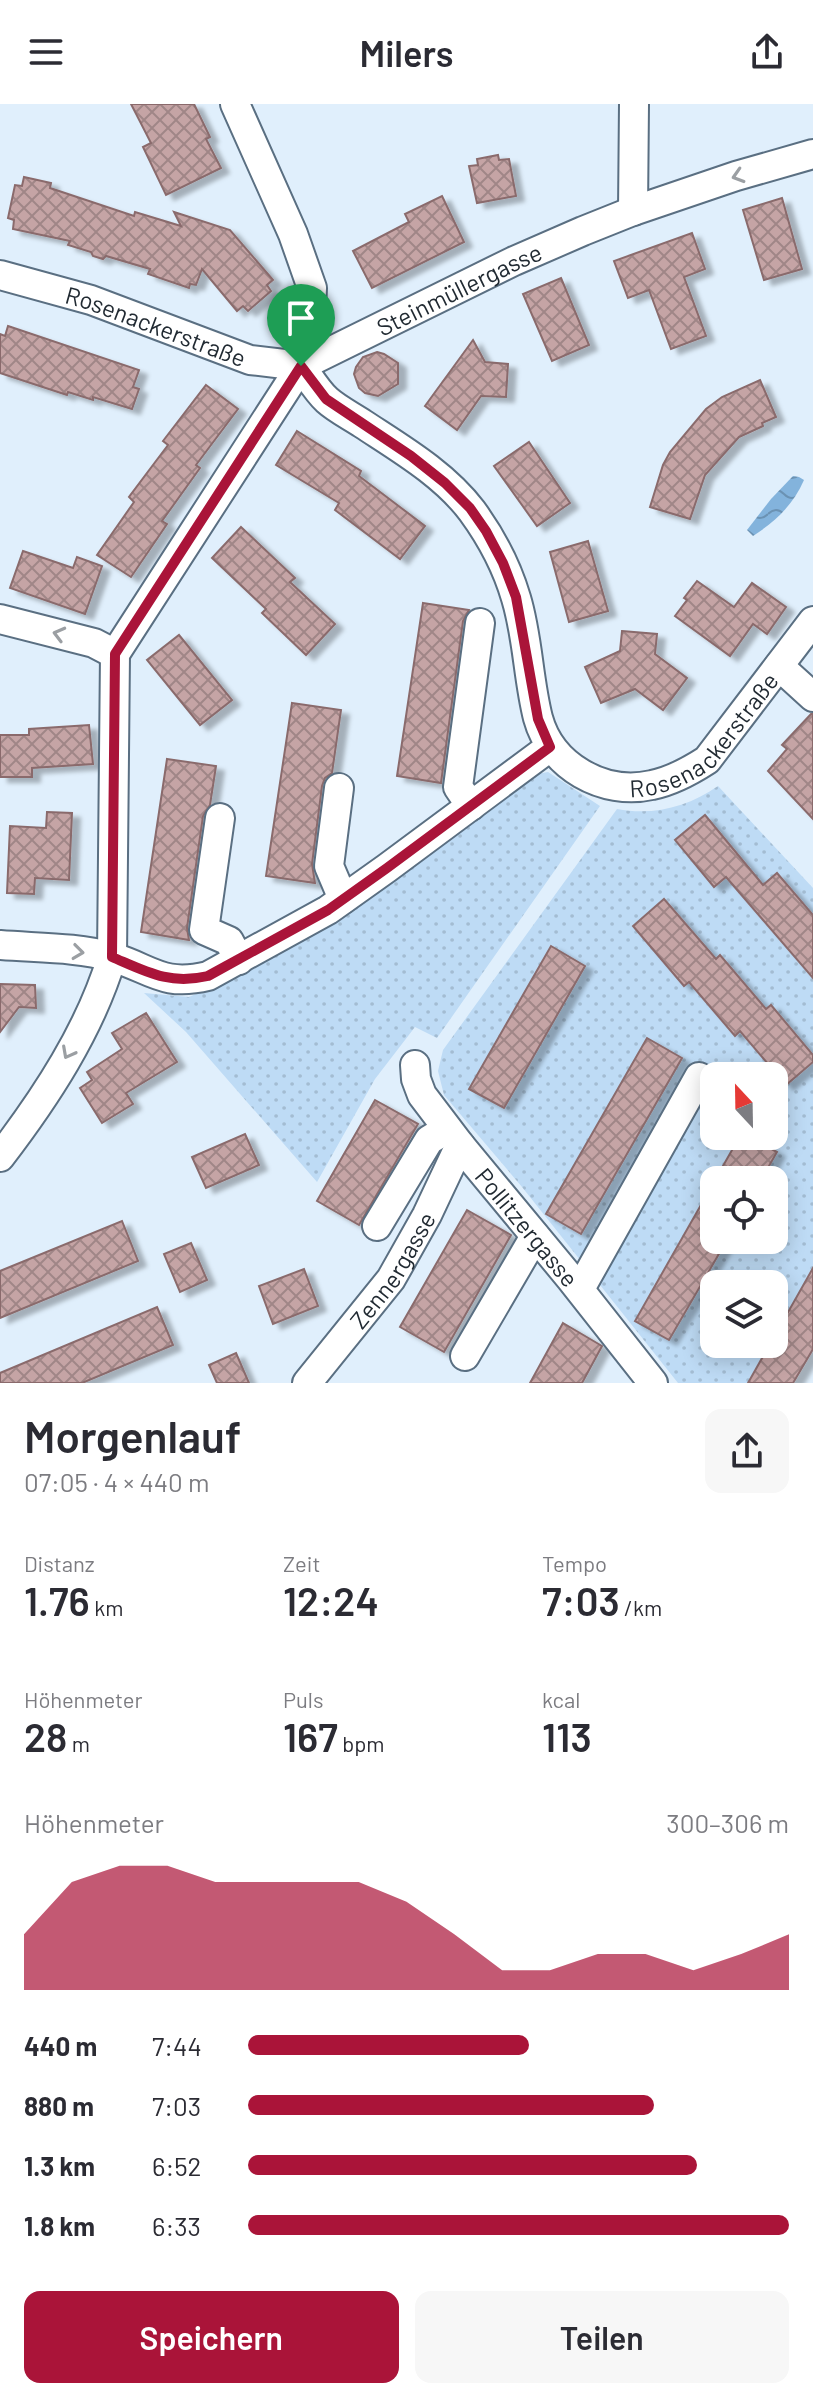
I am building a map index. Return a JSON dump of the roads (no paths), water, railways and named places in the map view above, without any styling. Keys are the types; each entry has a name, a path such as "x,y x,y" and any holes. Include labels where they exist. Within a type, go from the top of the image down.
{"street":[{"path":"0,1157 57,1075 102,991 112,957 115,654 301,366 310,330 312,288 293,234 235,104"},
{"path":"633,211 634,104"},
{"name":"Steinmüllergasse","path":"301,366 514,261 633,211 813,154"},
{"name":"Rosenackerstraße","path":"0,275 91,300 250,360 301,366 326,399 411,456 445,483 470,508 503,563 516,597 538,719 550,747 566,763 590,779 616,788 651,786 685,774 707,760 813,621"},
{"path":"0,619 94,643 115,654"},
{"path":"471,806 458,787 480,623"},
{"path":"779,666 813,697"},
{"path":"0,945 112,957 171,980 189,981 208,976 343,899 550,747"},
{"path":"339,788 329,866 343,899"},
{"path":"220,818 204,930 229,941 239,960"},
{"name":"Pollitzergasse","path":"415,1065 418,1088 453,1137 580,1289 653,1383"},
{"path":"580,1289 699,1077"},
{"path":"377,1226 429,1140 453,1137"},
{"name":"Zennergasse","path":"307,1383 391,1279 427,1215 453,1137"},
{"path":"465,1356 535,1236"}],"water":[{"path":"793,476 804,480 795,497 776,518 753,536 747,530"}]}
